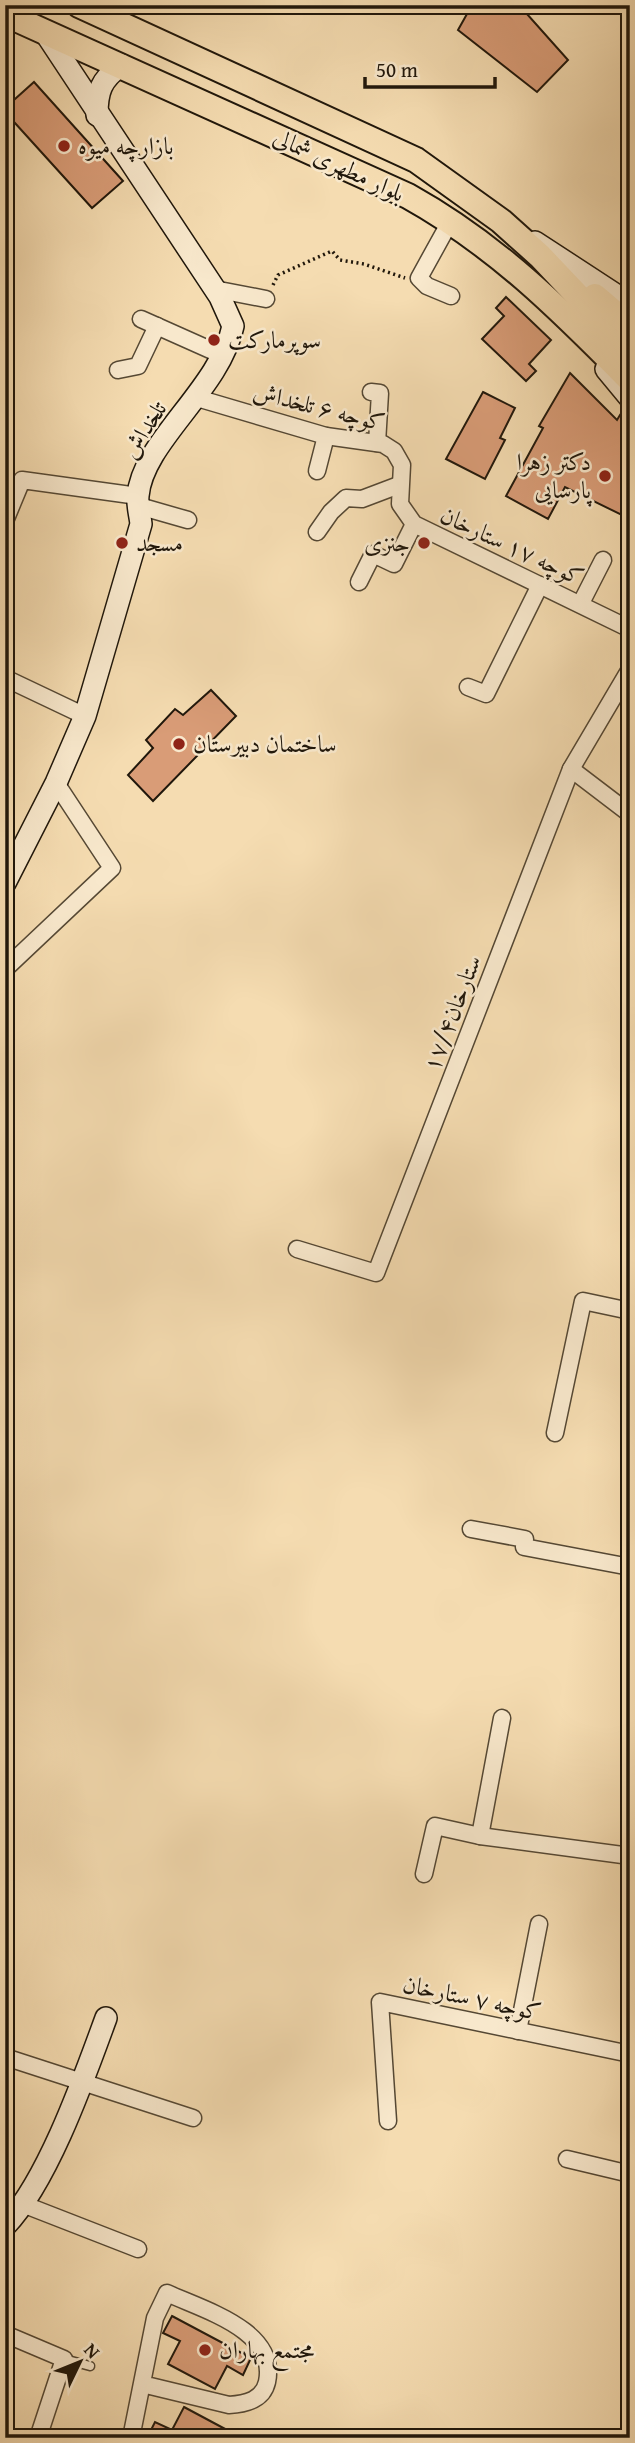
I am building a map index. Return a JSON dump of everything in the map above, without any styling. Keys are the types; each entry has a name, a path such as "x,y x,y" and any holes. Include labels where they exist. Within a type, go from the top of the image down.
{"main road":[{"name":"بلوار مطهرى شمالى","path":"79,5 416,160 502,221 540,256 630,351"},
{"name":"بلوار مطهرى شمالى","path":"5,14 408,196 451,220 545,294 630,380"},
{"path":"502,221 627,316"}],"street":[{"name":"تلخداش","path":"5,883 56,783 85,716 141,524 138,500 155,453 197,398 224,356 233,326 228,310 97,116 44,31"},
{"path":"97,116 97,93 103,78 121,65"},
{"path":"451,220 419,278 427,286 451,296"},
{"path":"214,289 266,299"},
{"path":"545,294 630,398"},
{"path":"141,319 224,356"},
{"path":"118,370 138,366 157,326"},
{"path":"370,392 380,394 377,443"},
{"name":"کوچه ۶ تلخداش","path":"197,398 326,436 377,443 394,451 402,465 398,485"},
{"path":"317,471 326,436"},
{"path":"5,521 22,480 138,500 188,520"},
{"path":"317,532 331,512 346,498 362,499 398,485"},
{"name":"کوچه ۱۷ ستارخان","path":"398,485 400,505 414,524 630,629"},
{"path":"359,582 373,554 394,564 414,524"},
{"path":"581,603 603,560"},
{"path":"468,687 486,694 540,585"},
{"name":"ستارخان۱۷/۴","path":"297,1250 376,1273 571,769 630,669"},
{"path":"5,678 85,716"},
{"path":"571,769 630,814"},
{"path":"5,970 113,868 56,783"},
{"path":"555,1433 583,1301 630,1311"},
{"path":"471,1529 525,1539 524,1547 630,1567"},
{"path":"480,1836 502,1717"},
{"path":"424,1874 435,1826 480,1836 630,1856"},
{"path":"517,2031 539,1924"},
{"name":"کوچه ۷ ستارخان","path":"388,2121 380,2001 630,2054"},
{"path":"5,2226 25,2205 82,2083 106,2018"},
{"path":"5,2057 193,2118"},
{"path":"567,2159 630,2174"},
{"path":"25,2205 138,2249"},
{"path":"131,2438 155,2318 167,2293 246,2332 262,2350 270,2368 265,2390 254,2400 242,2404 229,2405 142,2384"},
{"path":"5,2334 64,2359 38,2438"}],"lane":[{"path":"64,2359 90,2366"}],"path":[{"path":"266,299 278,275 332,251 340,260 364,264 411,280 419,278"}],"building":[{"path":"472,5 519,5 568,60 537,92 458,30"},
{"name":"بازارچه میوه","path":"34,82 123,181 92,208 5,112 5,108"},
{"path":"506,297 551,340 529,364 536,371 526,381 482,339 504,316 496,308"},
{"path":"570,373 617,420 620,415 630,424 630,519 565,487 548,519 506,496 543,428 539,426"},
{"path":"483,392 515,408 500,438 505,440 485,479 446,459"},
{"name":"ساختمان دبیرستان","path":"211,690 236,716 153,801 128,775 153,748 146,740 175,709 183,715"},
{"name":"مجتمع بهاران","path":"172,2316 251,2358 243,2375 227,2366 215,2389 168,2364 180,2341 163,2333"},
{"path":"184,2407 242,2438 147,2438 155,2422 172,2430"}],"place":[{"name":"بازارچه میوه","path":"64,146"},
{"name":"سوپرمارکت","path":"214,340"},
{"name":"دکتر زهرا پارسایی","path":"605,476"},
{"name":"مسجد","path":"122,543"},
{"name":"جنزی","path":"424,543"},
{"name":"ساختمان دبیرستان","path":"179,744"},
{"name":"مجتمع بهاران","path":"205,2350"}]}
